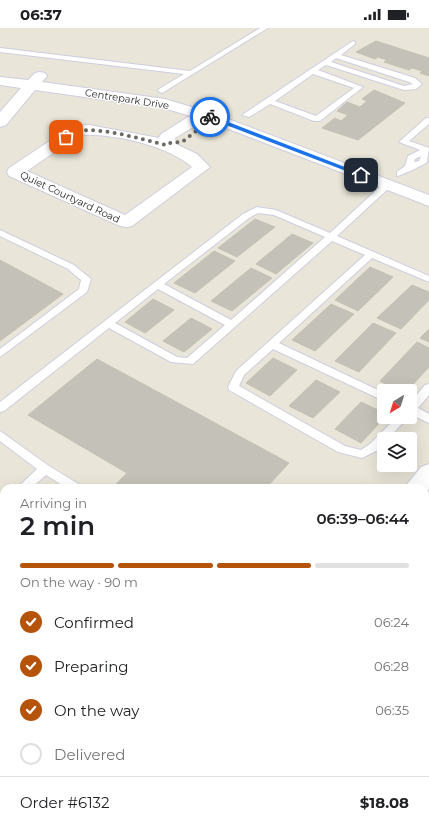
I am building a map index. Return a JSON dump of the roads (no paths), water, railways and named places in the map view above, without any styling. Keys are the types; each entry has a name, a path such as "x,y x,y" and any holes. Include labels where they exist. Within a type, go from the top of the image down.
{"street":[{"name":"Centrepark Drive","path":"0,69 6,81 37,79 109,82 185,95 211,114 246,115 429,186"},
{"name":"Centrepark Drive","path":"37,79 211,114 399,175 429,201"},
{"path":"0,122 37,79"},
{"path":"167,144 182,142 204,125 211,114"},
{"name":"Quiet Courtyard Road","path":"89,130 167,144 193,158 202,167 126,222 15,172 75,131 89,130"},
{"path":"419,484 429,473"}],"lane":[{"path":"162,91 265,28"},
{"path":"246,115 269,101 353,43"},
{"path":"0,50 191,73"},
{"path":"325,62 404,88 413,88 418,84 412,80 335,55"},
{"path":"269,101 317,119 358,87 312,71"},
{"path":"109,324 175,360 189,362 233,325 399,175 423,162 428,151 403,142 429,120"},
{"path":"0,408 246,216 257,210 276,213 429,279"},
{"path":"0,233 71,267 86,279 84,290 0,354"},
{"path":"371,254 240,374 233,387 342,449 362,454 374,447 396,424"},
{"path":"158,285 233,325"},
{"path":"272,344 377,394"},
{"path":"417,402 429,388"},
{"path":"417,413 429,419"},
{"path":"0,435 45,469 69,484"},
{"path":"28,484 45,469"}]}
